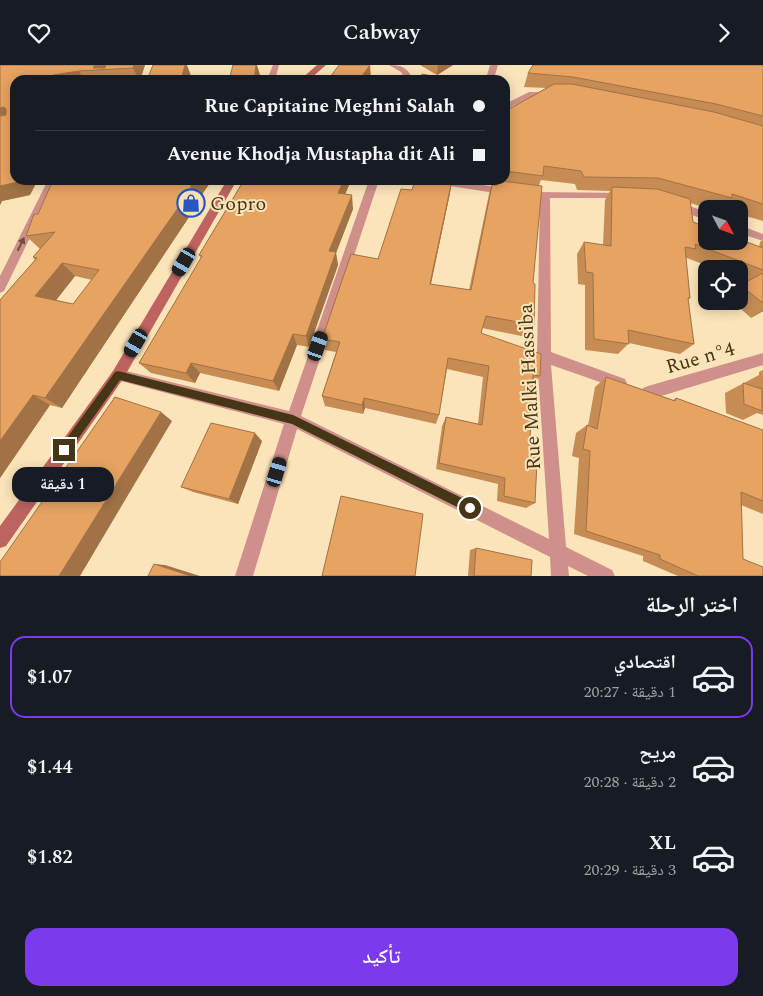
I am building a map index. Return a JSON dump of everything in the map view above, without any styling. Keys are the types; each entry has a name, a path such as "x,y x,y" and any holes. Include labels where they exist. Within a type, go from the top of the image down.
{"main road":[{"path":"310,75 322,65"},
{"path":"0,540 118,375 229,185"}],"street":[{"path":"393,65 404,70 407,75"},
{"path":"510,105 532,94 558,94"},
{"path":"0,288 51,185"},
{"path":"244,576 293,419 372,185"},
{"path":"466,185 545,196 639,196"},
{"name":"Rue Malki Hassiba","path":"545,196 544,357 560,576"},
{"path":"666,202 698,213"},
{"path":"748,233 761,238"},
{"path":"544,357 665,399"},
{"name":"Rue n°4","path":"638,389 763,359"},
{"path":"118,375 293,419 606,576"}],"building":[{"path":"0,65 95,65 93,68 105,68 106,65 134,65 133,68 79,71 53,75 10,75 10,184 0,186 0,116 6,115 6,109 4,107 0,108"},
{"path":"153,65 185,65 182,75 149,75"},
{"path":"233,65 256,65 255,75 230,75"},
{"path":"339,65 370,65 363,75 332,75"},
{"path":"533,65 763,65 763,116 716,104 573,77 528,73"},
{"path":"554,84 572,84 714,112 763,126 763,204 732,194 732,198 658,178 584,177 581,171 544,166 543,176 510,172 511,108"},
{"path":"510,182 542,186 533,283 535,284 534,325 486,316 481,333 541,354 540,376 533,375 530,439 538,441 535,503 504,496 505,478 439,463 446,417 482,425 489,366 448,358 439,415 364,398 362,405 322,396 340,342 322,339 351,254 378,259 401,189 412,190 414,185 451,185 430,284 471,290 492,185 510,185"},
{"path":"51,185 191,185 190,187 192,188 45,398 33,395 0,441 0,300 37,258 33,257 55,232 26,236 34,214 38,214","holes":["62,263 99,270 73,304 35,296"]},
{"path":"241,185 342,185 338,193 352,195 329,251 336,252 306,336 293,334 273,381 191,363 186,373 139,363 202,256 199,255"},
{"path":"612,187 657,189 690,199 693,222 698,224 698,245 695,244 696,249 685,247 690,298 688,298 694,344 628,330 629,344 594,339 593,273 586,272 584,242 611,246"},
{"path":"748,242 763,248 763,270 748,264 748,260 737,260 711,250 748,250"},
{"path":"763,273 763,303 748,291 748,281"},
{"path":"606,377 675,401 676,398 763,430 763,501 741,492 743,559 763,567 763,576 698,576 660,559 660,555 586,531 590,451 583,449 587,425 597,429"},
{"path":"743,383 762,389 762,411 744,404"},
{"path":"115,397 161,412 59,576 0,576 0,562"},
{"path":"211,423 255,433 229,499 181,487"},
{"path":"341,496 423,514 415,576 322,576"},
{"path":"476,548 532,560 531,576 474,576"},
{"path":"154,564 191,576 148,576"}],"place":[{"name":"Gopro","path":"191,203"}],"route":[{"path":"64,450 118,375 293,419 470,508"}]}
